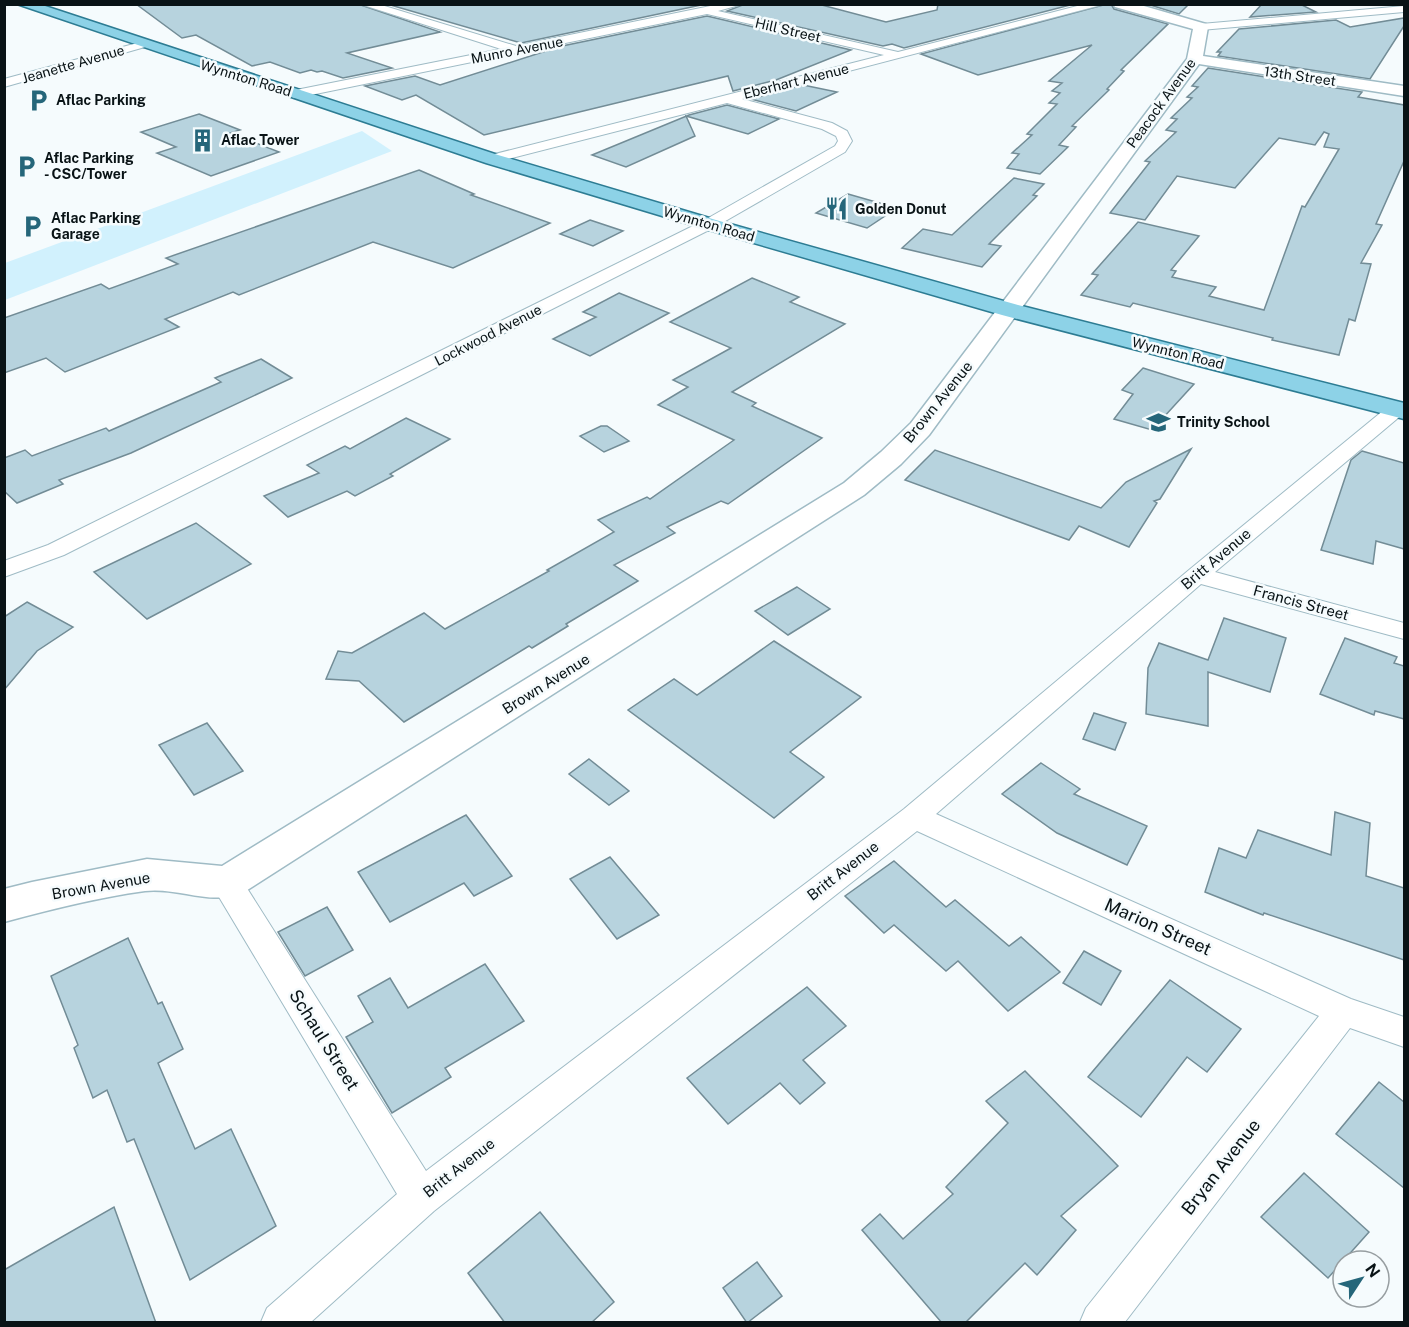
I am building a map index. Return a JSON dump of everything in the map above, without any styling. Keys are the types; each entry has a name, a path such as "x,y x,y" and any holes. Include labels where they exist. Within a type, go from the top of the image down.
{"main road":[{"name":"Wynnton Road","path":"24,4 141,45 492,159 709,224 1010,310 1401,410"}],"street":[{"path":"365,4 518,50"},
{"name":"Hill Street","path":"677,4 899,55"},
{"name":"Munro Avenue","path":"296,94 738,4"},
{"name":"Eberhart Avenue","path":"492,159 1100,4"},
{"path":"1119,4 1201,27 1404,9"},
{"name":"Peacock Avenue","path":"1010,310 1195,59 1201,27"},
{"name":"Jeanette Avenue","path":"4,83 141,45"},
{"name":"13th Street","path":"1195,59 1404,91"},
{"name":"Lockwood Avenue","path":"4,570 56,550 709,224 840,149 845,141 842,134 827,126 726,99"},
{"name":"Brown Avenue","path":"4,906 32,898 147,875 227,883 854,489 891,458 920,429 1010,310"},
{"name":"Britt Avenue","path":"281,1323 421,1198 914,817 1197,575 1401,410"},
{"name":"Francis Street","path":"1197,575 1404,630"},
{"name":"Marion Street","path":"914,817 1343,1011 1404,1032"},
{"name":"Schaul Street","path":"227,883 421,1198"},
{"name":"Bryan Avenue","path":"1100,1323 1343,1011"}],"shaded area":[{"path":"362,131 392,151 5,300 5,263"}],"building":[{"path":"136,4 358,4 440,32 347,53 392,68 343,78 322,71 311,70 300,73 270,62 252,66 196,35 182,38"},
{"path":"387,4 706,4 521,43"},
{"path":"745,4 818,4 886,22 937,10 938,4 1074,4 904,48 892,44 883,46 727,11"},
{"path":"1111,4 1114,9 1168,24 1121,70 1124,71 1107,89 1109,90 1072,126 1076,127 1059,145 1068,147 1040,174 1007,168 1019,154 1012,153 1032,135 1027,134 1057,104 1049,103 1060,93 1052,91 1062,83 1049,81 1092,45 978,75 921,54"},
{"path":"1147,4 1189,4 1179,14"},
{"path":"1262,4 1300,4 1316,12 1250,17"},
{"path":"707,16 851,50 776,80 733,91 728,76 484,135 416,95 402,100 365,86 415,76 440,85 546,51 543,50"},
{"path":"1404,18 1404,26 1370,79 1218,56 1221,52 1217,52 1239,29 1336,20 1350,27"},
{"path":"1208,68 1362,92 1358,97 1404,105 1404,161 1376,224 1382,225 1361,263 1371,264 1355,321 1349,319 1339,355 1272,340 1273,338 1133,303 1130,307 1081,295 1098,275 1092,274 1138,222 1199,236 1171,270 1176,271 1172,277 1216,287 1209,296 1264,310 1302,206 1305,207 1339,149 1324,147 1329,134 1324,132 1315,145 1279,138 1235,188 1177,176 1145,220 1110,213 1150,162 1145,161 1176,132 1166,130 1177,119 1171,118 1192,98 1187,97 1198,87 1192,86"},
{"path":"803,85 837,92 796,111 751,99"},
{"path":"727,105 779,119 748,134 686,116"},
{"name":"Aflac Tower","path":"199,114 240,130 230,133 279,152 211,176 157,153 176,147 141,132"},
{"path":"686,116 695,136 626,167 592,155"},
{"path":"419,170 474,194 471,195 550,223 453,268 373,242 239,295 233,292 165,319 179,327 65,372 46,358 4,373 4,318 101,284 109,289 178,264 166,258"},
{"path":"1014,178 1044,184 1033,195 1037,196 989,244 1001,246 982,267 902,248 923,229 952,235"},
{"path":"848,194 897,208 867,228 816,213"},
{"path":"590,220 623,231 593,246 560,234"},
{"path":"752,278 799,297 790,302 845,324 732,392 756,403 752,406 822,438 728,504 721,501 667,527 675,533 614,565 638,581 566,624 568,626 532,648 529,646 404,722 359,681 326,679 338,651 352,653 424,613 445,629 549,571 547,570 614,532 598,520 647,497 650,499 734,440 658,405 688,387 673,380 731,348 670,322"},
{"path":"619,293 669,313 590,356 553,339 596,317 583,312"},
{"path":"261,359 292,378 131,453 59,480 63,484 17,503 4,491 4,458 25,450 32,456 106,428 109,431 221,382 215,378"},
{"path":"1143,368 1194,384 1152,430 1114,419 1133,394 1122,390"},
{"path":"406,418 450,439 390,474 393,476 355,496 347,491 288,517 264,496 319,473 307,465 345,446 350,449"},
{"path":"601,426 607,426 629,441 604,452 580,436"},
{"path":"1191,449 1160,499 1154,501 1157,503 1129,547 1079,526 1069,540 905,480 935,450 1101,508 1126,482"},
{"path":"1362,451 1404,463 1404,549 1376,541 1373,564 1321,550 1351,460"},
{"path":"196,523 251,564 147,619 94,572"},
{"path":"797,587 830,609 788,635 755,611"},
{"path":"27,602 73,627 37,651 4,690 4,617"},
{"path":"1224,618 1286,638 1270,692 1208,672 1208,726 1146,714 1148,668 1159,643 1208,660"},
{"path":"1345,638 1397,657 1394,663 1404,666 1404,719 1375,711 1374,715 1320,694"},
{"path":"774,641 861,697 790,752 824,777 774,818 628,710 674,679 697,695"},
{"path":"1094,713 1126,723 1115,750 1083,739"},
{"path":"207,723 243,771 194,795 159,745"},
{"path":"589,759 629,791 609,805 569,774"},
{"path":"1041,763 1080,789 1074,794 1147,826 1127,865 1057,833 1002,794"},
{"path":"1335,812 1370,823 1366,876 1404,888 1404,960 1264,913 1263,915 1205,892 1219,848 1246,858 1258,830 1331,855"},
{"path":"466,815 512,876 474,896 464,883 390,922 358,872"},
{"path":"610,857 659,915 617,939 570,879"},
{"path":"894,861 946,907 955,900 1009,946 1021,937 1060,972 1008,1011 958,961 946,971 894,925 884,933 845,896"},
{"path":"327,907 353,950 305,976 278,932"},
{"path":"128,938 158,1004 162,1002 183,1049 158,1063 195,1149 231,1129 276,1226 190,1280 134,1139 127,1142 107,1090 93,1098 74,1048 78,1045 51,976"},
{"path":"1084,951 1121,971 1101,1005 1063,983"},
{"path":"485,964 524,1021 445,1068 451,1077 392,1113 346,1037 373,1022 358,996 390,978 408,1008"},
{"path":"1170,980 1241,1029 1207,1072 1187,1057 1141,1117 1088,1077"},
{"path":"807,987 846,1026 803,1060 825,1083 800,1104 780,1083 728,1124 687,1078"},
{"path":"1025,1071 1118,1166 1061,1216 1076,1230 1037,1275 1025,1263 965,1323 942,1323 862,1230 880,1214 903,1239 953,1194 946,1187 1008,1123 986,1101"},
{"path":"1379,1082 1404,1102 1404,1188 1336,1134"},
{"path":"1304,1173 1369,1232 1354,1249 1331,1249 1331,1275 1328,1278 1261,1217"},
{"path":"114,1207 156,1323 4,1323 4,1270"},
{"path":"540,1212 614,1302 591,1323 505,1323 468,1273"},
{"path":"757,1262 782,1296 747,1323 723,1288"}],"place":[{"name":"Aflac Parking","path":"38,100"},
{"name":"Aflac Tower","path":"203,140"},
{"name":"Aflac Parking - CSC/Tower","path":"26,166"},
{"name":"Golden Donut","path":"837,209"},
{"name":"Aflac Parking Garage","path":"33,226"},
{"name":"Trinity School","path":"1159,422"}]}
